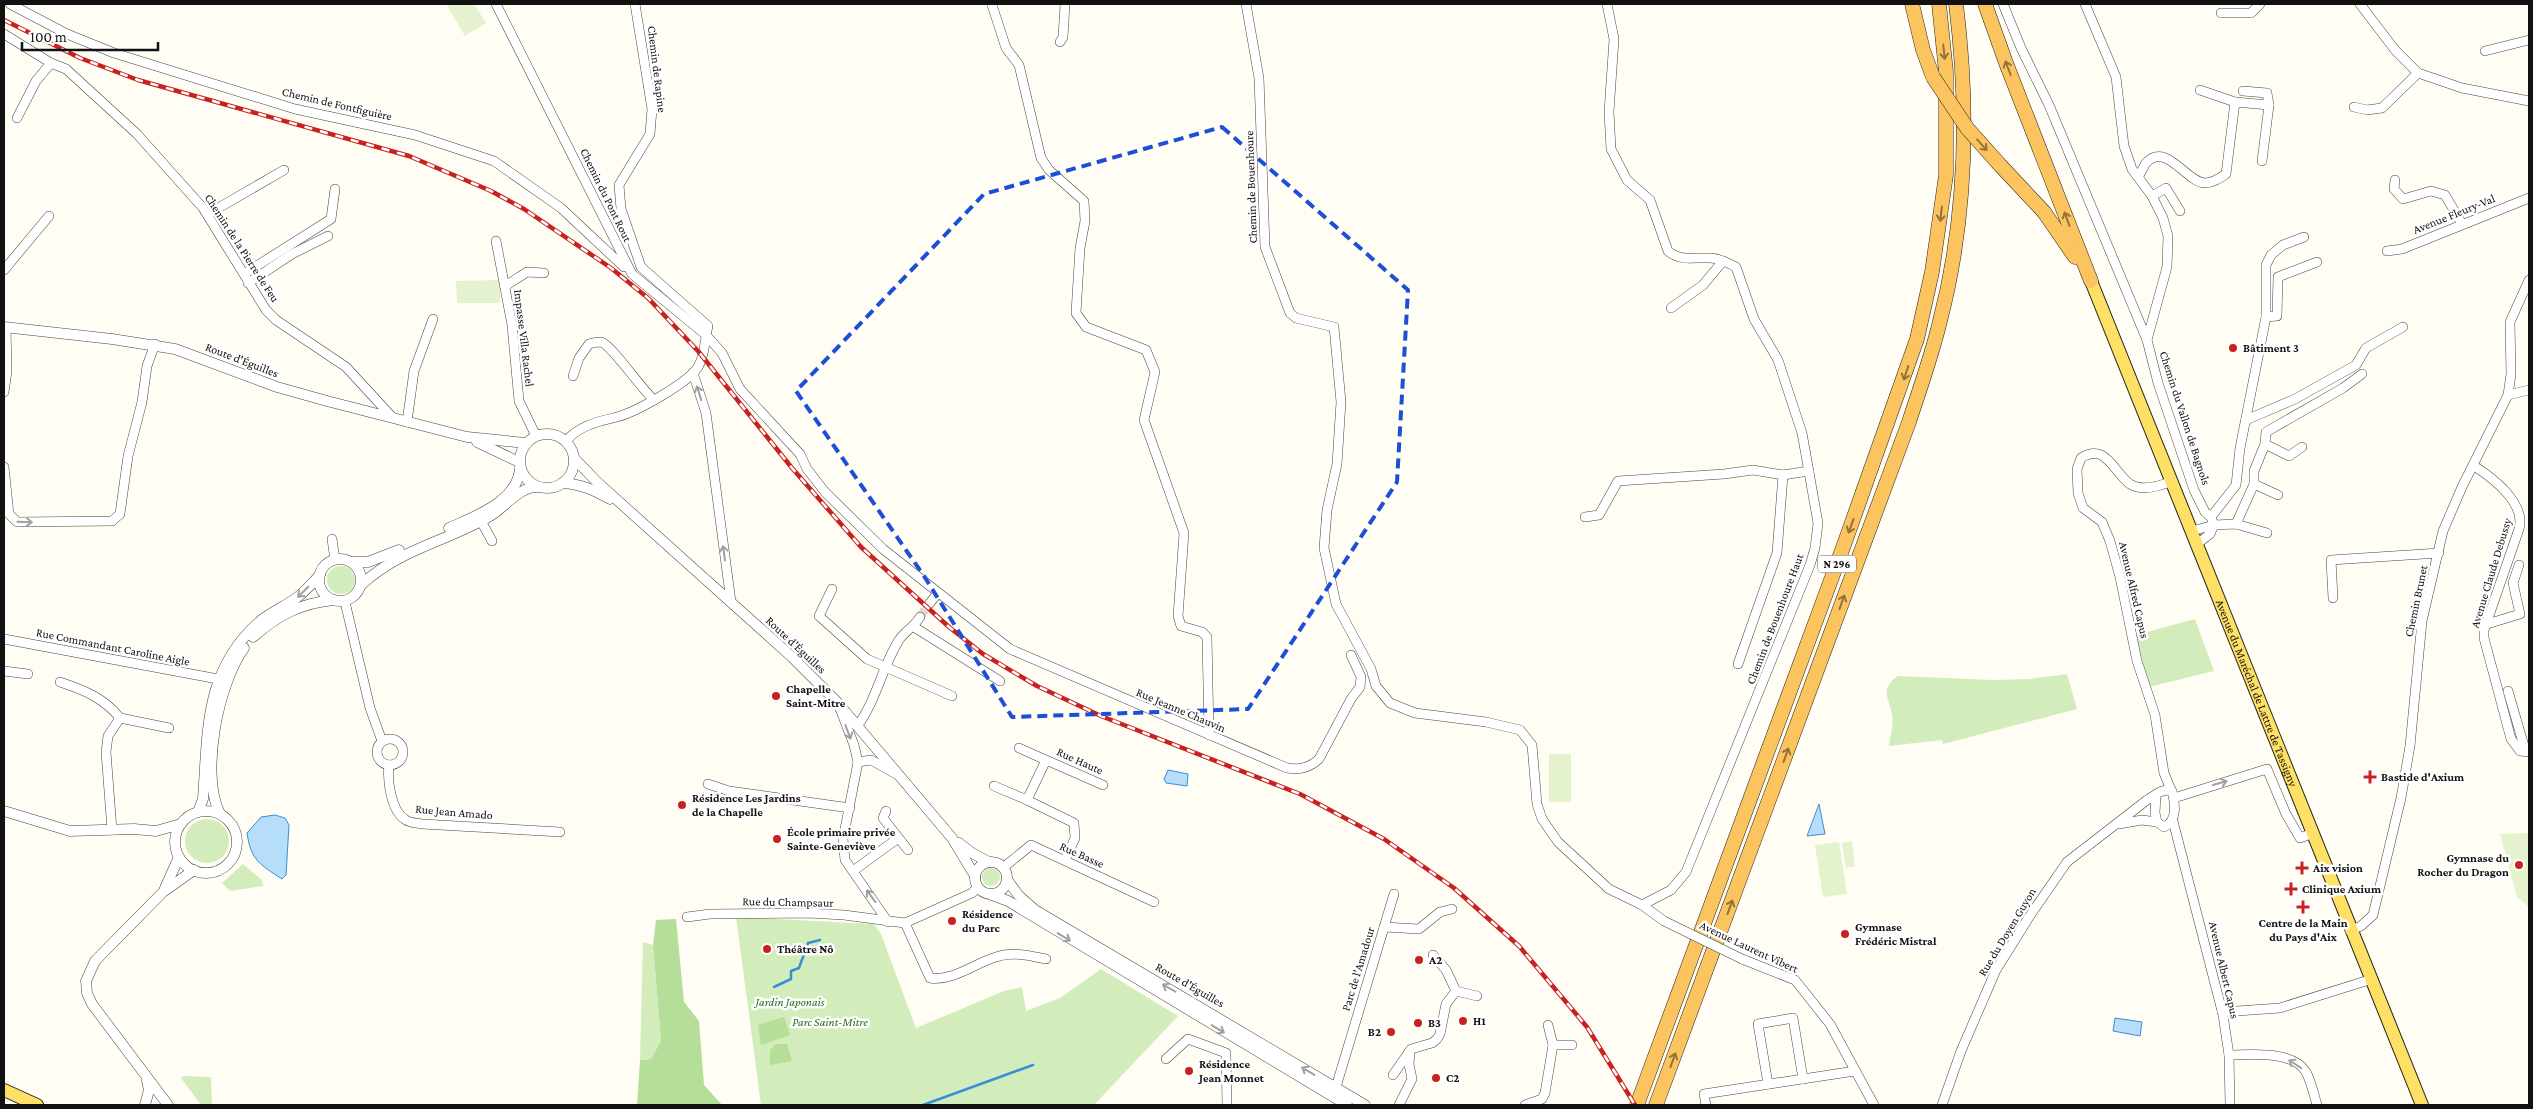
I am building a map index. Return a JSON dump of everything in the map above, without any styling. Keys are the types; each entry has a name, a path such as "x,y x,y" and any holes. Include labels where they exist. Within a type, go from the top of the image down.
{"highway":[{"path":"1912,4 1923,50 1933,77 1967,128 2044,212 2091,281"},
{"name":"N 296","path":"1637,1105 1842,551 1917,339 1932,272 1946,175 1946,72 1939,4"},
{"name":"N 296","path":"1656,1105 1894,462 1940,320 1960,212 1964,160 1962,50 1956,4"},
{"path":"1985,4 2091,281"}],"main road":[{"name":"Avenue du Maréchal de Lattre de Tassigny","path":"2091,281 2313,833 2350,930 2422,1105"},
{"path":"4,1090 37,1105"}],"street":[{"name":"Chemin de Fontfiguière","path":"10,4 67,34 114,53 295,108 415,135 494,161 561,208 632,274"},
{"name":"Chemin du Pont Rout","path":"496,4 632,274 706,335"},
{"name":"Chemin de Rapine","path":"635,4 652,109 650,134 619,185 621,209 641,267 708,326 706,335"},
{"path":"1060,42 1063,37 1064,4"},
{"name":"Chemin de Bouenhoure","path":"1246,4 1260,78 1265,247 1290,313 1296,318 1334,327 1341,402 1337,464 1327,510 1324,548 1336,604 1371,670 1376,686 1390,703 1415,713 1486,722 1520,730 1527,736 1532,745 1534,792 1542,819 1558,842 1609,889 1642,905"},
{"path":"1607,4 1614,39 1609,112 1611,149 1627,180 1650,200 1668,251 1674,256 1690,260 1710,257 1723,261 1703,285 1671,308"},
{"path":"2003,4 2021,48 2049,105 2148,340"},
{"name":"Chemin du Vallon de Bagnols","path":"2085,4 2116,77 2124,146 2138,177 2152,196 2163,218 2168,236 2166,267 2148,340 2158,383 2194,490 2205,512 2212,521"},
{"path":"2221,13 2252,12 2260,4"},
{"path":"2360,4 2395,50 2418,73 2462,88 2529,101"},
{"path":"992,5 1006,48 1018,65 1042,158 1049,170 1084,201 1085,221 1080,248 1076,313 1086,327 1146,350 1156,372 1144,420 1184,533 1178,616 1181,626 1202,632 1207,637 1209,735"},
{"name":"Chemin de la Pierre de Feu","path":"4,34 51,63 66,68 137,134 208,214 266,310 276,320 346,368 392,418"},
{"path":"2485,50 2529,40"},
{"path":"16,118 36,81 51,63"},
{"path":"2354,107 2368,110 2382,108 2418,73"},
{"path":"2200,90 2235,102 2268,105"},
{"path":"2243,91 2267,93 2268,105 2262,161"},
{"path":"2138,177 2147,162 2158,158 2172,160 2195,180 2204,183 2216,181 2226,174 2235,102"},
{"path":"208,214 284,170"},
{"path":"2395,180 2394,189 2402,199 2431,191 2445,195 2462,224"},
{"path":"2152,196 2166,188 2180,211"},
{"path":"246,279 330,219 335,189"},
{"name":"Avenue Fleury-Val","path":"2387,251 2402,249 2529,198"},
{"path":"4,270 49,216"},
{"path":"246,279 328,236"},
{"path":"2197,544 2210,534 2212,521 2236,485 2246,420 2266,317 2266,265 2271,255 2283,245 2304,237"},
{"name":"Impasse Villa Rachel","path":"496,241 512,325 519,401 536,436"},
{"name":"Chemin de Bouenhoure Haut","path":"1642,905 1670,890 1686,872 1810,565 1815,548 1818,523 1802,433 1778,360 1754,319 1736,267 1723,261"},
{"path":"2266,317 2277,316 2278,277 2318,262"},
{"path":"505,286 527,272 544,273"},
{"name":"Chemin Brunet","path":"2350,930 2368,921 2373,915 2401,798 2410,746 2422,621 2443,531 2508,395 2511,374 2510,322 2529,280"},
{"path":"407,422 414,371 433,319"},
{"path":"2246,420 2295,399 2356,365 2366,348 2403,327"},
{"path":"4,392 7,371 5,328"},
{"name":"Route d'Éguilles","path":"5,328 155,344 175,349 285,389 392,418 467,437 526,443"},
{"path":"566,441 588,424 632,412 654,400 692,373 699,367 706,335"},
{"name":"Rue Jeanne Chauvin","path":"706,335 722,353 740,389 800,454 807,468 825,492 883,549 1010,649 1287,768 1299,770 1312,766 1324,751 1351,699 1360,687 1360,678 1351,655"},
{"path":"573,376 579,358 589,344 601,342 609,347 642,390 654,400"},
{"path":"4,467 9,514 17,522 112,521 120,514 128,456 142,402 147,366 155,344"},
{"path":"692,373 706,413 731,602"},
{"path":"2236,524 2254,484 2254,471 2265,444 2266,432 2344,388 2362,374"},
{"path":"2508,395 2529,390"},
{"path":"351,562 368,562 390,554 486,510 514,488 520,478 520,455 526,443 536,436 552,434 566,441 574,458 571,473 562,483 546,488 525,489 503,508 481,521 391,560 361,584"},
{"name":"Route d'Éguilles","path":"467,437 520,465"},
{"path":"2265,444 2290,456 2302,447"},
{"name":"Avenue Alfred Capus","path":"2164,773 2155,715 2138,662 2120,577 2110,541 2102,522 2083,508 2078,493 2077,469 2081,458 2094,452 2101,454 2131,484 2143,488 2172,481"},
{"name":"Route d'Éguilles","path":"574,458 837,702 952,838 975,876"},
{"path":"520,465 526,479 538,487"},
{"name":"Avenue Claude Debussy","path":"2474,466 2487,474 2515,503 2521,514 2519,529 2484,638 2511,739 2520,751 2529,752"},
{"path":"1585,517 1599,515 1618,481 1724,474 1752,470 1783,475 1809,471"},
{"path":"1738,664 1777,553 1783,475"},
{"name":"Route d'Éguilles","path":"562,483 576,484 592,489 626,508"},
{"path":"2254,484 2278,495"},
{"path":"481,521 492,541"},
{"path":"2192,531 2212,521 2236,524 2267,533"},
{"path":"332,539 335,560"},
{"path":"2333,598 2331,560 2439,553"},
{"path":"181,824 177,831 175,846 179,857 194,870 215,871 229,862 234,855 236,847 235,833 228,821 220,814 213,799 214,738 220,696 235,662 253,637 279,616 313,602 339,601 358,591 361,584 361,576 351,562 345,559 335,560 326,564 320,575 296,599 271,614 247,635 228,658 218,680 209,713 203,799 198,812"},
{"path":"2487,624 2520,614 2513,583 2519,565"},
{"path":"320,575 320,585 325,595 339,601"},
{"path":"832,589 819,616 867,659 952,696"},
{"path":"929,604 938,593"},
{"path":"339,601 370,708 382,741"},
{"path":"858,725 870,708 900,639 914,627 920,617"},
{"path":"914,627 1000,681"},
{"name":"Rue Commandant Caroline Aigle","path":"4,639 218,680"},
{"path":"4,671 28,674"},
{"path":"60,682 81,689 108,704 120,718 169,728"},
{"path":"2508,691 2523,744 2529,752"},
{"path":"837,702 854,745 858,762 843,848 845,860 888,922"},
{"path":"112,830 106,752 108,736 120,718"},
{"path":"391,739 402,746 401,759 389,765 380,760 377,754 378,746 382,741 391,739"},
{"name":"Rue Haute","path":"1019,748 1103,785"},
{"path":"858,762 871,760 901,777"},
{"name":"Rue Haute","path":"1028,800 1046,760"},
{"name":"Rue Jean Amado","path":"389,765 389,783 397,811 406,820 422,824 560,832"},
{"path":"2157,793 2172,794 2267,769 2286,814 2300,838 2313,833"},
{"path":"2164,773 2172,794"},
{"path":"2164,773 2157,793 2155,813 2161,824 2173,821"},
{"path":"708,784 729,791 850,808"},
{"path":"994,786 1028,800 1074,823 1076,838 1065,860"},
{"name":"Rue du Doyen Guyon","path":"1942,1105 1961,1051 1996,970 2024,924 2067,862 2157,793"},
{"name":"Avenue Albert Capus","path":"2172,794 2173,821 2178,843 2222,1012 2228,1055 2230,1105"},
{"path":"4,811 70,831 134,829 156,831 181,824 198,812 208,811 220,814"},
{"path":"886,811 883,818 897,839 908,850"},
{"name":"Rue du Doyen Guyon","path":"2116,824 2142,820 2161,824"},
{"name":"Avenue Albert Capus","path":"2161,824 2178,843"},
{"path":"156,831 175,846"},
{"name":"Route d'Éguilles","path":"952,838 972,853 989,862"},
{"path":"852,871 897,839"},
{"name":"Rue Basse","path":"1004,867 1030,846 1065,860 1154,902"},
{"path":"164,892 179,857"},
{"path":"989,862 1004,867 1008,881 1002,891 992,894 983,892 978,887 975,876 980,867 989,862"},
{"path":"168,1105 92,1004 87,993 86,981 94,960 164,892 194,870"},
{"name":"Route d'Éguilles","path":"1008,881 1019,896 1035,910 1365,1105"},
{"path":"978,887 972,894 905,923 930,978 945,978 998,956 1018,955 1046,959"},
{"name":"Route d'Éguilles","path":"992,894 1008,901 1347,1105"},
{"name":"Parc de l'Amadour","path":"1336,1087 1394,894"},
{"name":"Avenue Laurent Vibert","path":"1642,905 1664,922 1742,959 1795,980 1830,1024 1874,1105"},
{"path":"1384,927 1419,929 1440,912 1452,909"},
{"name":"Rue du Champsaur","path":"687,917 710,914 808,914 844,915 905,923"},
{"path":"1432,955 1446,970 1456,990 1477,996"},
{"path":"2222,1012 2280,1008 2372,980"},
{"path":"1393,1075 1410,1048 1432,1043 1440,1034 1446,1004 1456,990"},
{"path":"1768,1084 1758,1024 1793,1018 1803,1079"},
{"path":"1525,1105 1542,1099 1545,1093 1553,1045 1548,1025"},
{"path":"1166,1058 1188,1039 1226,1053 1227,1105"},
{"path":"1553,1045 1572,1045"},
{"path":"1399,1105 1412,1079 1409,1064 1410,1048"},
{"path":"2228,1055 2271,1054 2287,1058 2305,1070 2317,1105"},
{"path":"1706,1105 1704,1094 1855,1071"},
{"path":"144,1105 149,1090 146,1077"}],"highlighted area":[{"path":"1222,127 1408,290 1397,482 1248,709 1012,717 924,576 796,391 984,194"}],"green space":[{"path":"446,4 474,4 486,23 465,36"},
{"path":"500,280 500,303 457,303 456,281"},
{"path":"341,566 351,570 355,580 351,590 341,594 331,590 327,580 331,570"},
{"path":"2195,619 2214,671 2149,687 2136,635"},
{"path":"2067,674 2077,709 1943,744 1942,740 1889,746 1892,718 1887,690 1892,681 1898,676 1993,680 2029,679"},
{"path":"1549,754 1571,754 1571,802 1549,802"},
{"path":"211,819 223,825 228,832 228,850 223,857 216,862 203,863 195,860 188,853 185,837 188,829 195,822"},
{"name":"Gymnase du Rocher du Dragon","path":"2529,833 2529,907 2517,897 2500,834"},
{"path":"1852,841 1855,866 1846,868 1842,843"},
{"path":"1839,842 1847,894 1823,897 1815,845"},
{"path":"243,864 262,880 263,886 230,891 222,883"},
{"path":"987,868 995,868 1000,873 998,884 987,886 982,881 982,873"},
{"name":"Parc Saint-Mitre","path":"736,917 874,924 881,934 916,1028 1004,991 1022,987 1026,1011 1060,998 1101,969 1178,1016 1094,1105 761,1105"},
{"path":"676,919 684,1002 699,1021 704,1085 722,1105 637,1105 640,1060 651,1059 661,1041 653,945 656,920"},
{"path":"643,942 653,945 661,1041 651,1059 640,1060"},
{"path":"784,1017 790,1035 761,1045 758,1025"},
{"path":"776,1044 787,1044 792,1061 770,1065 770,1050"},
{"path":"184,1076 211,1077 212,1105 201,1105 181,1078"}],"water":[{"path":"1168,770 1188,774 1187,786 1166,783 1164,779"},
{"path":"1819,804 1825,834 1807,836"},
{"path":"275,815 285,818 289,825 286,875 282,879 257,860 251,849 247,833 261,817"},
{"path":"2115,1018 2142,1022 2140,1036 2113,1031"}],"waterway":[{"path":"774,987 791,979 791,971 799,968 808,943 820,940"},
{"path":"923,1105 1033,1065"}],"tunnel":[{"path":"920,617 929,604"}],"railway":[{"path":"4,20 80,58 138,80 409,156 491,191 524,209 611,268 648,298 698,351 792,468 861,547 949,627 983,654 1037,686 1101,716 1300,794 1384,839 1454,888 1519,946 1587,1027 1635,1105"}],"place":[{"name":"Bâtiment 3","path":"2233,348"},
{"name":"Chapelle Saint-Mitre","path":"776,696"},
{"name":"Bastide d'Axium","path":"2370,777"},
{"name":"Résidence Les Jardins de la Chapelle","path":"682,805"},
{"name":"École primaire privée Sainte-Geneviève","path":"777,839"},
{"name":"Gymnase du Rocher du Dragon","path":"2519,865"},
{"name":"Aix vision","path":"2302,868"},
{"name":"Clinique Axium","path":"2291,889"},
{"name":"Centre de la Main du Pays d'Aix","path":"2303,907"},
{"name":"Résidence du Parc","path":"952,921"},
{"name":"Gymnase Frédéric Mistral","path":"1845,934"},
{"name":"Théâtre Nô","path":"767,949"},
{"name":"A2","path":"1419,960"},
{"name":"H1","path":"1463,1021"},
{"name":"B3","path":"1418,1023"},
{"name":"B2","path":"1391,1032"},
{"name":"Résidence Jean Monnet","path":"1189,1071"},
{"name":"C2","path":"1436,1078"}],"park label":[{"name":"Jardin Japonais","path":"790,1002"}]}
